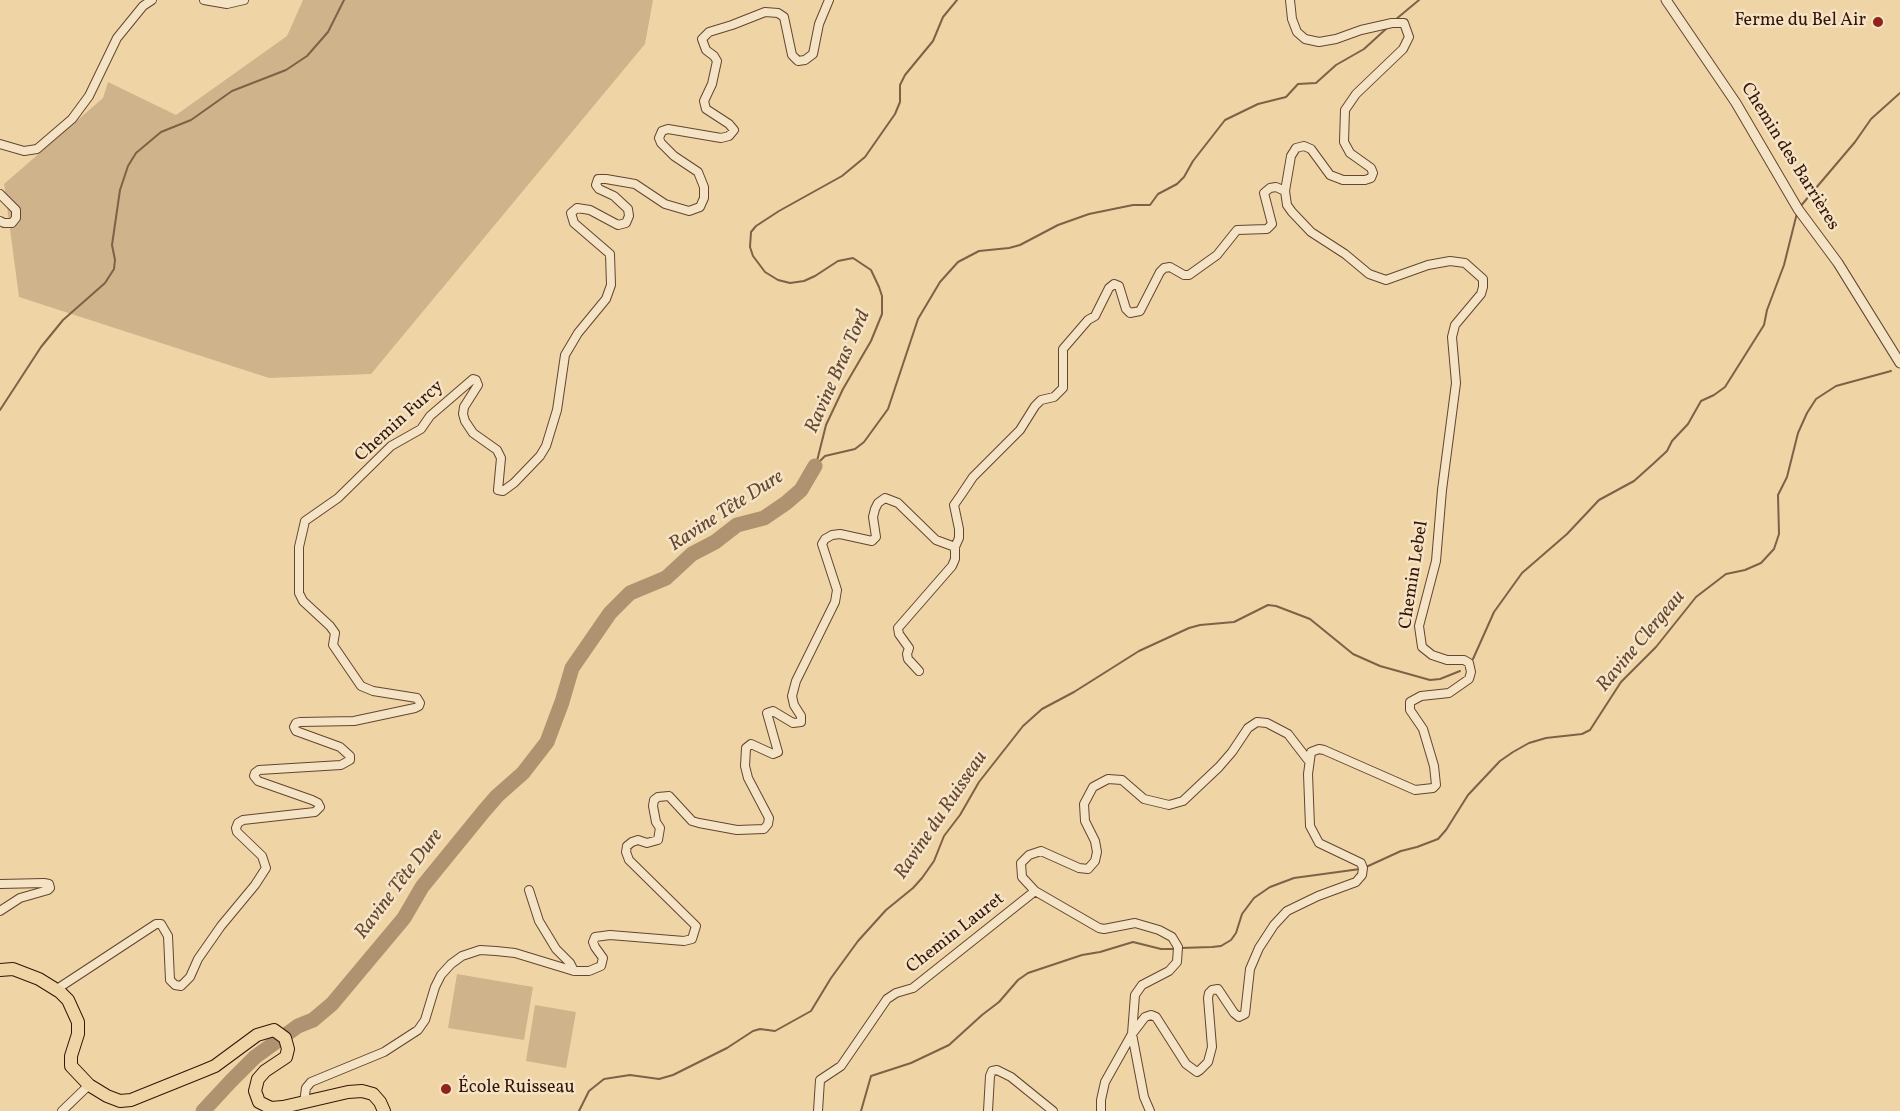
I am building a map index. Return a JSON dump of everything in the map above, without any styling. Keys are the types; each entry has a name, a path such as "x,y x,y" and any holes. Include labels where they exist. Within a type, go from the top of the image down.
{"main road":[{"path":"0,969 12,969 57,989 68,1000 78,1022 78,1034 71,1056 71,1065 89,1085 120,1101 131,1100 215,1066 266,1031 274,1030 287,1042 288,1050 286,1057 258,1079 255,1091 259,1102 270,1108 283,1107 362,1091 373,1094 384,1111"}],"street":[{"path":"0,144 24,151 37,149 72,118 89,96 117,38 143,6 152,0"},
{"path":"204,0 227,4 244,0"},
{"name":"Chemin Furcy","path":"57,989 96,966 156,924 161,924 168,936 171,980 175,985 181,986 190,976 198,959 220,926 255,885 266,868 262,856 237,832 238,823 243,820 315,812 320,807 312,800 258,781 254,776 255,773 259,770 341,765 350,760 350,756 340,747 296,730 294,727 296,723 354,721 419,706 417,698 373,691 361,686 333,645 334,633 330,626 303,601 299,593 299,547 305,521 338,498 391,446 421,429 430,416 473,379 478,385 464,407 465,421 473,433 497,450 501,458 498,490 503,491 514,483 540,456 546,446 557,410 565,355 606,299 611,285 610,254 574,223 572,213 577,208 590,210 618,225 626,224 629,216 628,209 614,196 599,189 596,185 598,179 635,184 665,204 689,211 700,207 704,198 704,187 698,172 674,156 659,138 662,131 668,129 721,138 729,136 734,130 729,124 706,109 704,101 712,84 717,61 706,50 702,39 709,32 765,12 778,13 784,17 792,55 798,61 805,60 813,54 819,24 829,0"},
{"path":"919,671 908,659 909,648 899,634 898,628 956,559 955,547 959,538 954,505 973,477 1020,430 1035,406 1041,400 1054,398 1063,388 1063,349 1088,320 1095,316 1109,288 1114,284 1119,286 1126,309 1130,313 1140,311 1164,268 1170,267 1189,275 1217,255 1237,230 1267,229 1272,224 1264,193 1276,187 1285,191 1291,156 1296,148 1304,146 1311,149 1330,175 1343,180 1371,178 1373,173 1371,168 1350,153 1344,142 1345,110 1356,94 1403,49 1409,37 1404,23 1392,23 1319,42 1305,39 1297,32 1292,19 1290,0"},
{"name":"Chemin des Barrières","path":"1666,0 1736,103 1798,209 1838,263 1900,363"},
{"name":"Chemin Lebel","path":"1285,191 1287,205 1311,232 1345,254 1369,274 1386,280 1428,265 1450,261 1471,266 1483,279 1481,294 1455,325 1452,337 1456,383 1442,490 1436,561 1419,626 1422,647 1432,656 1447,660 1464,660 1469,663 1471,672 1469,679 1449,693 1420,696 1410,702 1410,710 1423,729 1434,766 1436,784 1429,790 1415,790 1319,749 1311,752 1308,760"},
{"path":"0,194 16,210 16,218 12,223 4,224 0,221"},
{"path":"304,1103 306,1088 311,1082 384,1052 418,1030 425,1020 441,975 462,956 480,950 514,953 574,971 589,971 601,966 603,958 593,942 595,937 610,935 684,941 692,939 696,926 629,860 626,852 627,846 638,840 654,842 658,840 660,828 656,822 653,806 654,800 658,797 669,796 692,820 699,824 737,830 764,829 768,824 769,818 748,778 745,766 746,748 751,744 773,754 778,752 767,713 773,711 793,723 801,722 801,716 794,705 792,696 835,602 837,590 822,544 825,539 840,534 872,541 876,537 873,517 875,509 878,503 885,498 898,503 936,540 955,547"},
{"path":"1101,1111 1105,1082 1132,1034 1145,1017 1156,1017 1186,1064 1197,1072 1208,1062 1212,1047 1209,993 1218,989 1234,1013 1239,1017 1245,1014 1250,969 1259,948 1274,925 1287,911 1318,896 1356,882 1362,875 1361,863 1329,849 1315,838 1309,816 1308,760 1288,734 1267,723 1257,722 1248,728 1219,767 1183,801 1169,805 1144,799 1122,780 1108,779 1093,787 1084,804 1085,821 1095,841 1095,861 1088,869 1079,868 1041,851 1029,855 1021,863 1022,878 1035,891 1099,928 1135,923 1159,930 1172,937 1178,947 1177,962 1168,971 1142,985 1135,995 1132,1034 1144,1097 1150,1111"},
{"path":"0,884 44,883 49,884 50,888 20,898 0,911"},
{"path":"529,890 539,921 556,949 570,963 574,971"},
{"name":"Chemin Lauret","path":"818,1111 820,1080 841,1066 887,999 896,993 913,988 1035,891"},
{"path":"988,1111 990,1076 993,1071 997,1070 1011,1077 1053,1111"},
{"path":"62,1111 89,1085"}],"shaded area":[{"path":"303,0 653,0 645,44 371,374 269,378 19,297 4,184 103,98 108,82 176,115 287,36"},
{"path":"457,974 533,987 524,1040 448,1028"},
{"path":"535,1005 576,1012 566,1068 526,1061"}],"waterway":[{"path":"0,410 41,347 63,320 105,283 114,269 112,245 120,190 128,166 136,153 161,132 191,120 232,91 286,70 307,56 328,32 344,0"},
{"name":"Ravine Bras Tord","path":"816,465 826,425 843,389 871,341 882,314 882,296 871,270 853,258 838,261 804,281 790,283 778,280 765,272 753,256 750,247 751,232 756,226 779,211 842,176 865,157 895,114 900,102 900,85 905,75 933,41 943,17 957,0"},
{"name":"Ravine Tête Dure","path":"1395,20 1419,0"},
{"name":"Ravine Tête Dure","path":"815,466 825,456 855,449 864,442 888,409 918,319 940,282 958,262 979,251 1020,245 1058,225 1089,214 1133,205 1150,205 1158,194 1177,184 1184,177 1193,161 1225,120 1258,104 1286,97 1298,84 1316,83 1336,65 1364,49 1387,28"},
{"name":"Ravine du Ruisseau","path":"1799,208 1855,142 1871,119 1900,93"},
{"name":"Ravine du Ruisseau","path":"1473,659 1494,612 1522,573 1567,534 1599,500 1634,481 1653,464 1667,451 1672,441 1688,424 1701,401 1725,387 1764,325 1767,310 1784,265 1797,213"},
{"name":"Ravine Clergeau","path":"1366,867 1401,851 1438,839 1468,795 1500,761 1513,752 1529,743 1546,738 1582,734 1590,730 1621,682 1656,647 1696,597 1726,574 1745,570 1761,563 1774,549 1779,534 1778,495 1787,477 1798,433 1816,399 1836,386 1891,371"},
{"name":"Ravine Tête Dure","path":"203,1111 255,1057 298,1026 313,1020 332,1004 404,918 422,887 484,811 523,773 547,742 572,668 610,613 630,593 666,578 692,554 715,542 737,525 764,518 786,503 801,490 815,466"},
{"name":"Ravine du Ruisseau","path":"579,1111 589,1091 604,1079 630,1075 659,1079 673,1075 727,1048 753,1031 760,1029 775,1031 811,1011 858,941 886,910 922,878 934,861 944,836 960,815 979,782 1023,726 1042,709 1074,692 1139,651 1189,628 1234,622 1268,605 1310,619 1353,654 1380,666 1430,680 1440,679 1460,671"},
{"name":"Ravine Clergeau","path":"1180,948 1221,946 1231,940 1236,933 1242,914 1254,898 1270,887 1294,878 1360,869"},
{"name":"Ravine Clergeau","path":"861,1111 871,1076 911,1063 949,1045 999,1002 1018,980 1028,973 1082,955 1133,942 1161,949 1175,949"}],"place":[{"name":"Ferme du Bel Air","path":"1878,22"},
{"name":"École Ruisseau","path":"446,1089"}]}
